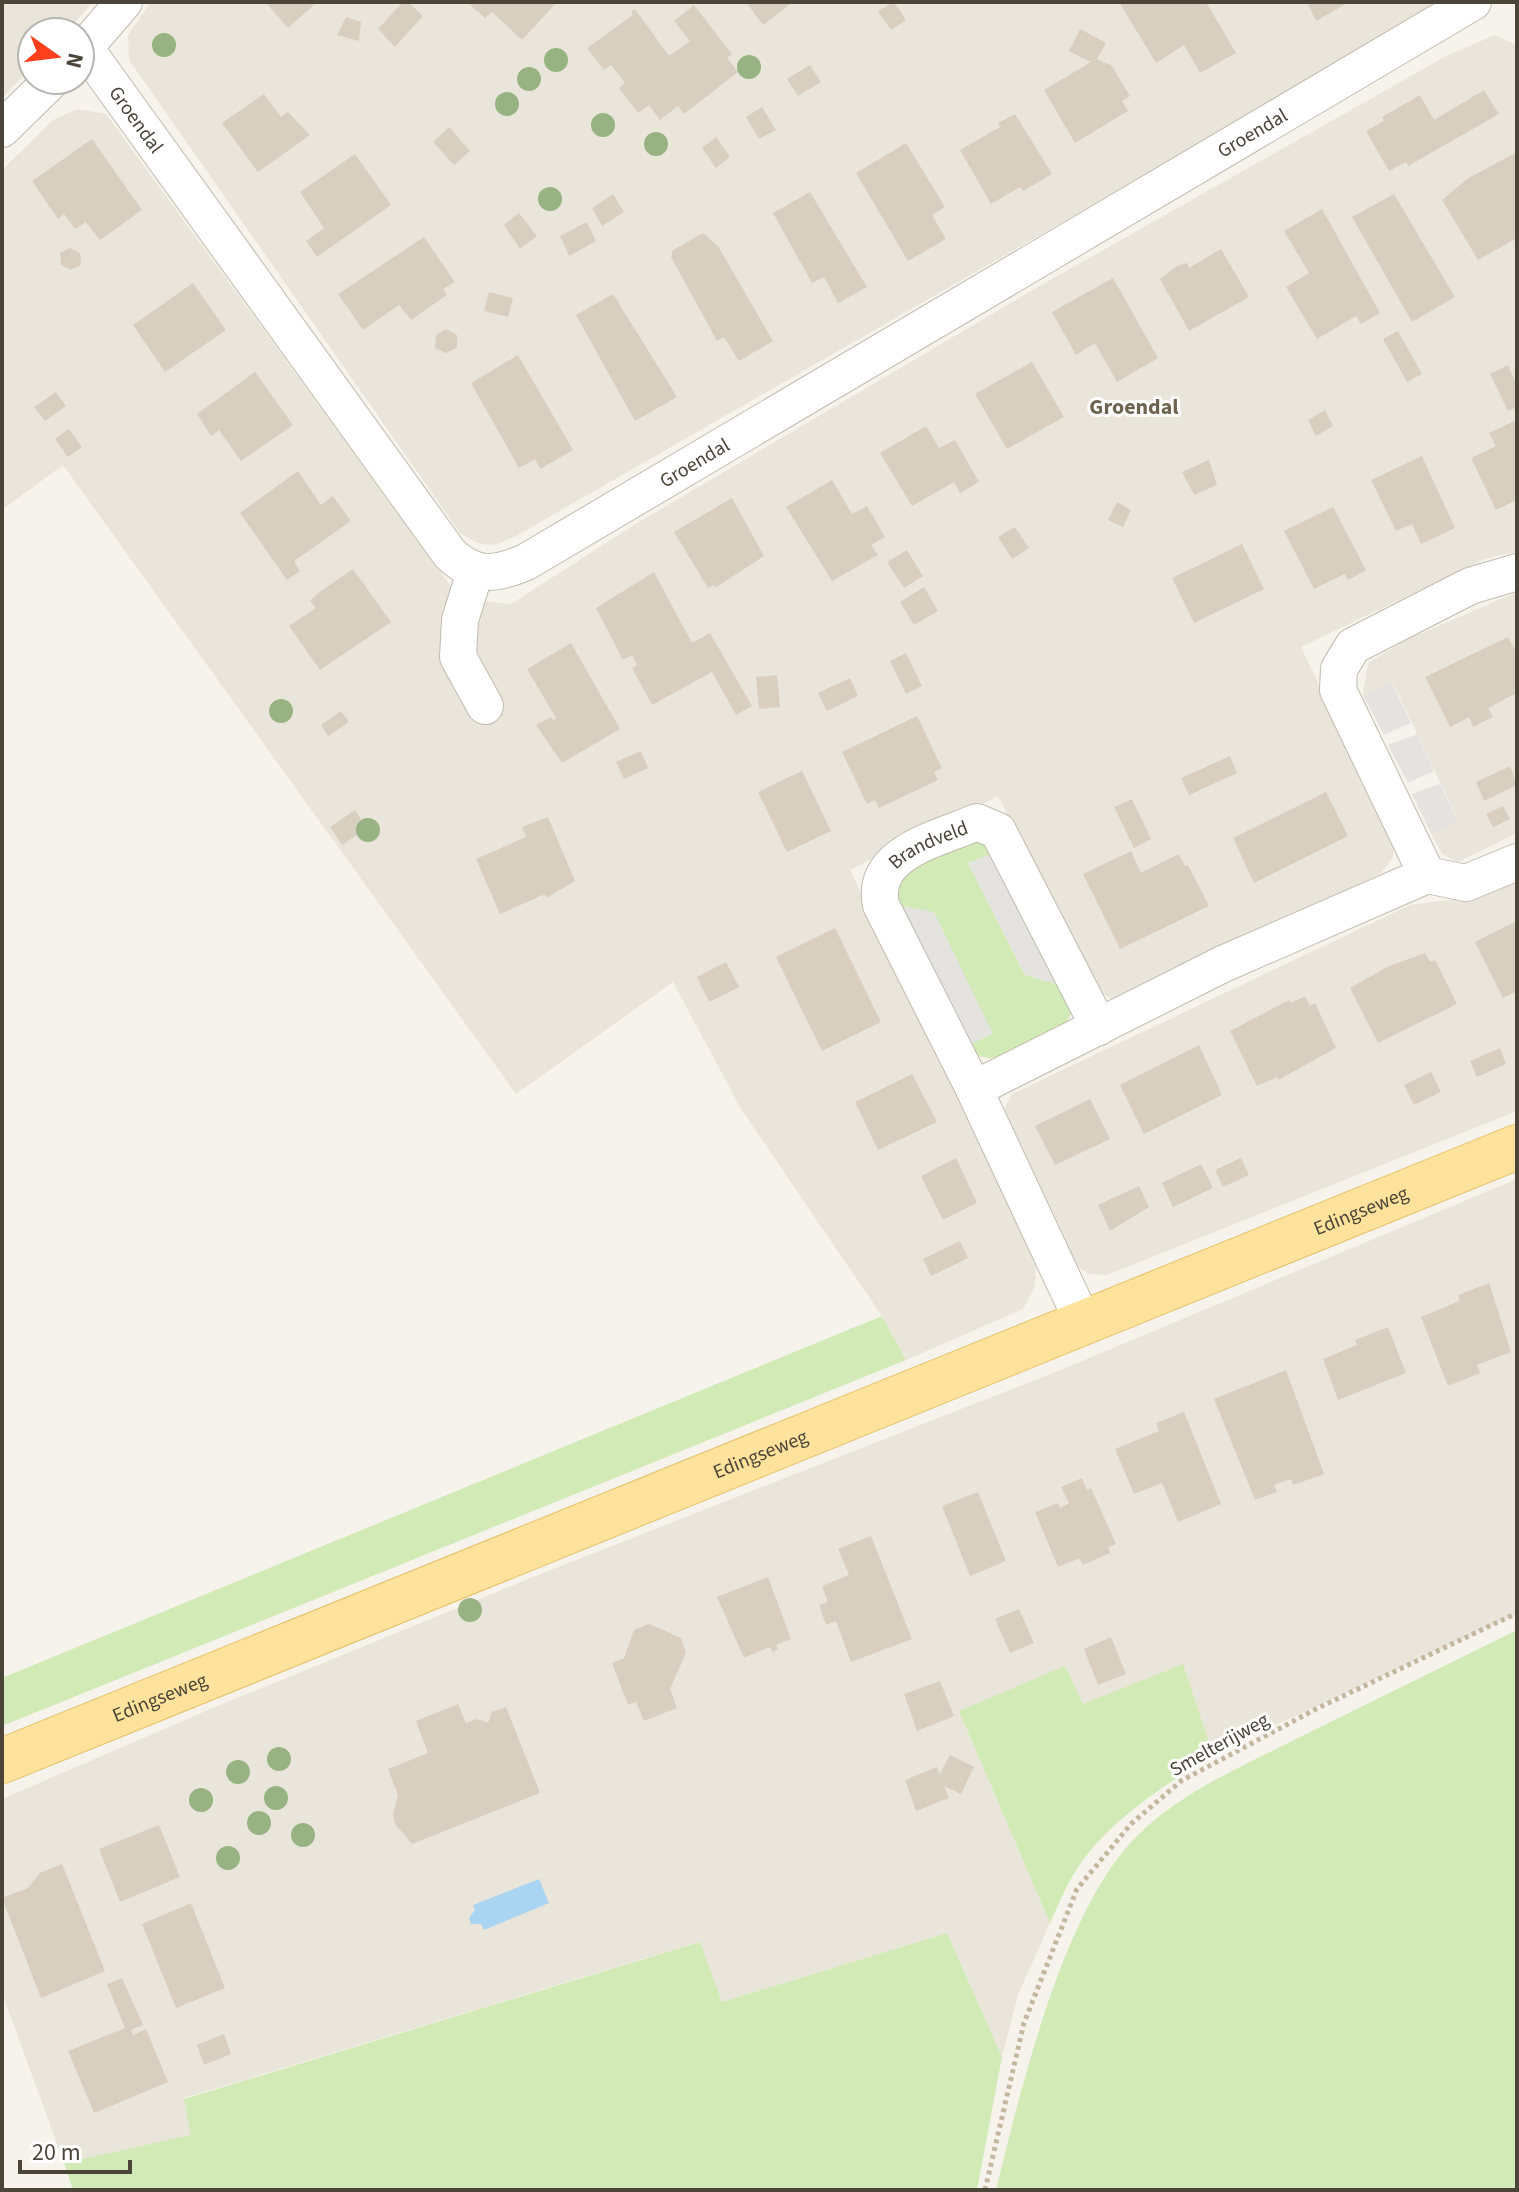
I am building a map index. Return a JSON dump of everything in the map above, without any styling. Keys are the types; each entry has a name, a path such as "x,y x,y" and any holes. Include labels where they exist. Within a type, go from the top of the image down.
{"main road":[{"name":"Edingseweg","path":"2,1761 1517,1147"}],"street":[{"name":"Groendal","path":"96,35 124,2"},
{"name":"Groendal","path":"96,68 450,554 475,572 498,574 526,562 1473,2"},
{"path":"2,129 36,96"},
{"path":"475,572 460,620 458,657 485,706"},
{"path":"1427,875 1338,690 1339,669 1353,646 1470,586 1517,572"},
{"name":"Brandveld","path":"1083,1322 974,1089 881,905 880,880 897,857 977,822 998,831 1099,1027"},
{"path":"974,1089 1228,962 1427,875 1466,883 1517,862"}],"path":[{"name":"Smelterijweg","path":"985,2190 1024,2023 1077,1889 1131,1824 1181,1781 1316,1709 1517,1613"}],"shaded area":[{"path":"2,2 93,2 80,16 16,16 16,84 2,98"},
{"path":"151,2 1438,2 1256,111 516,536 494,545 477,543 460,533 129,60 128,35"},
{"path":"1495,35 1517,45 1517,552 1487,558 1301,647 1394,842 1393,857 1381,873 1115,1001 1096,990 998,796 850,870 1036,1264 1035,1286 1023,1309 906,1360 882,1316 741,1109 673,982 516,1094 63,465 2,510 2,170 53,120 78,109 106,114 449,584 481,601 511,604 634,525 1031,291 1448,55"},
{"path":"1517,592 1517,833 1458,862 1442,854 1431,833 1458,820 1393,683 1363,695 1368,663 1406,640"},
{"path":"1392,683 1411,723 1384,735 1363,695"},
{"path":"1417,734 1434,771 1408,783 1388,745"},
{"path":"1440,784 1458,821 1431,833 1412,794"},
{"path":"997,852 1070,988 1025,975 968,863"},
{"path":"1517,873 1517,1111 1107,1275 1088,1274 1069,1259 1010,1137 1004,1110 1012,1094 1410,905 1463,898"},
{"path":"893,904 934,912 993,1034 966,1046"},
{"path":"1517,1179 1517,1614 1213,1754 1178,1666 1083,1705 1065,1667 959,1711 1050,1923 1018,1995 1002,2057 947,1933 722,2002 699,1942 184,2098 192,2135 64,2163 2,1993 2,1799 208,1710 543,1573 1063,1369"}],"green space":[{"path":"976,836 997,852 968,863 1025,975 1070,988 1072,1009 1062,1027 994,1059 972,1055 966,1046 993,1034 893,904 903,868"},
{"path":"882,1316 906,1360 2,1726 2,1678"},
{"path":"1517,1630 1517,2190 996,2190 1032,2054 1066,1956 1086,1910 1109,1871 1135,1838 1171,1808 1210,1783"},
{"path":"1183,1664 1213,1754 1156,1792 1103,1836 1075,1872 1050,1923 959,1711 1065,1666 1083,1704"},
{"path":"947,1933 1002,2057 977,2190 73,2190 64,2163 191,2135 184,2099 700,1942 722,2002"}],"water":[{"path":"539,1879 549,1903 484,1930 481,1924 471,1924 469,1918 475,1910 473,1905"}],"building":[{"path":"265,2 317,2 288,28"},
{"path":"403,2 408,2 423,16 395,47 378,29"},
{"path":"467,2 557,2 522,40 492,12 485,18"},
{"path":"746,2 793,2 763,25"},
{"path":"894,2 906,20 891,30 878,11"},
{"path":"1119,2 1206,2 1236,53 1200,73 1184,45 1156,63"},
{"path":"1307,2 1349,2 1316,21"},
{"path":"694,5 732,54 727,58 738,72 684,114 678,106 660,120 649,105 638,113 619,88 625,83 611,65 604,70 587,48 633,15 631,11 635,9 669,56 690,41 674,21"},
{"path":"346,17 361,22 359,41 337,35"},
{"path":"1080,29 1106,43 1097,59 1111,65 1130,96 1122,101 1128,111 1075,143 1044,90 1091,62 1069,51"},
{"path":"810,65 821,82 798,96 787,79"},
{"path":"1484,90 1499,114 1408,166 1406,162 1389,171 1366,131 1384,121 1382,117 1420,95 1434,120"},
{"path":"264,94 281,117 288,112 310,135 258,172 222,123"},
{"path":"762,107 776,130 759,139 746,117"},
{"path":"1015,114 1052,174 1023,191 1020,187 991,204 960,150 1000,127 998,123"},
{"path":"449,127 470,151 454,165 433,142"},
{"path":"716,137 730,157 716,168 702,148"},
{"path":"92,139 142,210 100,240 86,222 75,229 64,214 58,219 32,181"},
{"path":"906,143 945,207 932,215 946,239 908,261 856,173"},
{"path":"1517,152 1517,238 1478,260 1442,200 1467,179"},
{"path":"355,154 391,205 317,257 306,241 324,228 300,192"},
{"path":"810,192 867,287 838,303 824,277 812,283 773,213"},
{"path":"613,194 624,212 602,226 592,208"},
{"path":"1394,194 1455,297 1412,322 1352,217"},
{"path":"1322,209 1380,313 1361,324 1356,316 1317,339 1286,287 1309,273 1284,231"},
{"path":"519,213 537,236 520,249 504,225"},
{"path":"587,222 596,241 569,256 560,236"},
{"path":"703,233 718,246 773,341 739,361 724,337 717,341 671,257 673,250"},
{"path":"424,237 455,282 443,289 447,295 411,320 399,305 363,330 338,294"},
{"path":"70,248 80,253 81,265 71,270 61,265 60,253"},
{"path":"1221,249 1249,297 1189,331 1160,279 1177,266 1187,263 1189,268"},
{"path":"1113,278 1158,358 1117,382 1095,343 1076,355 1052,312"},
{"path":"193,283 226,330 165,372 133,325"},
{"path":"489,292 513,298 508,317 484,311"},
{"path":"613,294 677,397 635,421 576,315"},
{"path":"446,329 457,335 457,348 446,353 435,348 436,335"},
{"path":"1398,331 1422,374 1407,382 1383,339"},
{"path":"518,355 573,450 540,469 535,459 519,468 471,383"},
{"path":"1032,362 1064,417 1007,449 975,394"},
{"path":"1508,365 1517,385 1517,407 1508,411 1490,374"},
{"path":"255,372 293,425 241,461 219,430 211,436 197,414"},
{"path":"56,392 66,406 45,421 34,407"},
{"path":"1325,410 1333,426 1316,436 1308,420"},
{"path":"1514,421 1517,428 1517,500 1496,510 1471,458 1496,446 1489,433"},
{"path":"926,426 939,448 955,440 979,482 960,493 954,482 912,506 880,453"},
{"path":"69,429 82,447 68,457 55,439"},
{"path":"1422,456 1455,528 1421,544 1412,524 1396,531 1371,480"},
{"path":"1209,460 1217,485 1194,495 1182,472"},
{"path":"298,471 321,505 333,496 351,521 294,561 300,571 287,580 240,513"},
{"path":"832,480 852,514 867,506 885,537 871,545 878,555 832,581 786,507"},
{"path":"732,498 764,556 715,588 714,585 708,588 674,532"},
{"path":"1117,502 1131,510 1123,527 1108,520"},
{"path":"1333,507 1366,570 1348,580 1345,574 1314,589 1284,531"},
{"path":"1015,527 1029,548 1012,559 998,537"},
{"path":"1242,544 1264,589 1194,623 1172,578"},
{"path":"907,550 923,576 904,588 887,562"},
{"path":"353,569 391,622 320,670 289,626 316,608 310,601 318,593"},
{"path":"654,572 692,643 710,633 752,706 736,715 712,672 652,705 632,668 637,665 632,655 623,660 596,608"},
{"path":"924,587 938,611 914,625 900,602"},
{"path":"1508,637 1517,654 1517,693 1488,708 1493,717 1473,727 1469,717 1450,727 1425,677"},
{"path":"571,643 620,729 562,763 536,725 551,717 553,720 556,718 527,669"},
{"path":"906,653 922,686 906,694 890,661"},
{"path":"777,675 780,707 759,709 756,677"},
{"path":"850,678 858,696 827,711 818,693"},
{"path":"341,711 349,722 328,736 321,725"},
{"path":"917,716 942,768 934,772 938,780 879,808 875,800 867,804 842,752"},
{"path":"641,751 648,768 624,779 616,762"},
{"path":"1230,756 1237,773 1189,795 1181,778"},
{"path":"1510,766 1517,785 1484,801 1476,782"},
{"path":"802,771 831,831 787,852 758,792"},
{"path":"1326,792 1348,836 1254,883 1233,838"},
{"path":"1132,799 1151,839 1134,848 1114,807"},
{"path":"1503,806 1510,819 1493,827 1486,814"},
{"path":"355,810 367,828 342,845 330,827"},
{"path":"548,817 575,881 548,897 543,895 500,914 476,859 526,837 522,827"},
{"path":"1131,851 1141,873 1179,854 1209,906 1120,949 1083,874"},
{"path":"1517,921 1517,991 1503,998 1475,942"},
{"path":"835,928 881,1022 822,1051 776,957"},
{"path":"1425,953 1430,962 1435,960 1457,1004 1378,1043 1350,988 1389,966"},
{"path":"726,962 739,987 709,1002 697,977"},
{"path":"1305,996 1310,1006 1315,1003 1336,1048 1278,1080 1277,1077 1257,1086 1230,1031 1289,1000 1290,1003"},
{"path":"1199,1045 1222,1095 1144,1134 1120,1085"},
{"path":"1500,1048 1506,1064 1477,1077 1470,1061"},
{"path":"1431,1072 1441,1092 1414,1105 1404,1085"},
{"path":"912,1074 937,1122 878,1150 855,1102"},
{"path":"1090,1099 1110,1139 1055,1165 1035,1126"},
{"path":"956,1158 977,1203 943,1220 921,1176"},
{"path":"1241,1158 1249,1175 1223,1187 1215,1170"},
{"path":"1201,1164 1213,1188 1173,1207 1162,1183"},
{"path":"1139,1186 1149,1207 1110,1231 1098,1205"},
{"path":"960,1241 968,1258 931,1276 923,1259"},
{"path":"1489,1283 1511,1352 1477,1365 1480,1373 1448,1386 1421,1317 1460,1301 1458,1295"},
{"path":"1388,1327 1406,1373 1338,1400 1323,1359 1357,1345 1355,1340"},
{"path":"1286,1370 1324,1474 1293,1485 1291,1479 1274,1485 1277,1492 1255,1500 1214,1399"},
{"path":"1184,1412 1221,1504 1178,1522 1162,1483 1134,1494 1115,1449 1159,1431 1156,1423"},
{"path":"1082,1478 1087,1490 1091,1488 1116,1544 1108,1547 1110,1553 1083,1565 1080,1558 1058,1567 1035,1512 1058,1503 1060,1508 1069,1503 1061,1487"},
{"path":"978,1492 1006,1561 970,1576 942,1506"},
{"path":"871,1536 912,1639 851,1662 836,1621 826,1625 819,1605 828,1602 822,1586 849,1575 838,1549"},
{"path":"768,1577 791,1639 776,1645 778,1649 773,1652 770,1647 744,1658 717,1597"},
{"path":"1019,1609 1034,1643 1010,1653 995,1619"},
{"path":"649,1624 681,1638 686,1653 670,1689 677,1708 644,1721 636,1702 628,1705 612,1663 624,1658 634,1630"},
{"path":"1111,1637 1126,1674 1098,1685 1084,1649"},
{"path":"940,1681 954,1716 917,1731 904,1694"},
{"path":"458,1704 466,1723 477,1719 488,1723 492,1712 506,1707 540,1793 412,1844 395,1824 393,1814 398,1795 388,1769 428,1753 416,1721"},
{"path":"950,1755 974,1767 961,1794 944,1786 949,1798 916,1811 905,1780 937,1767 940,1774"},
{"path":"159,1825 180,1877 120,1902 99,1849"},
{"path":"62,1864 105,1971 41,1998 2,1898 28,1888 40,1873"},
{"path":"191,1903 225,1988 176,2008 142,1924"},
{"path":"122,1978 143,2025 131,2030 133,2035 146,2029 168,2082 94,2113 68,2051 125,2028 107,1984"},
{"path":"224,2034 231,2054 204,2065 197,2045"}],"district":[{"name":"Groendal","path":"1134,406"}]}
